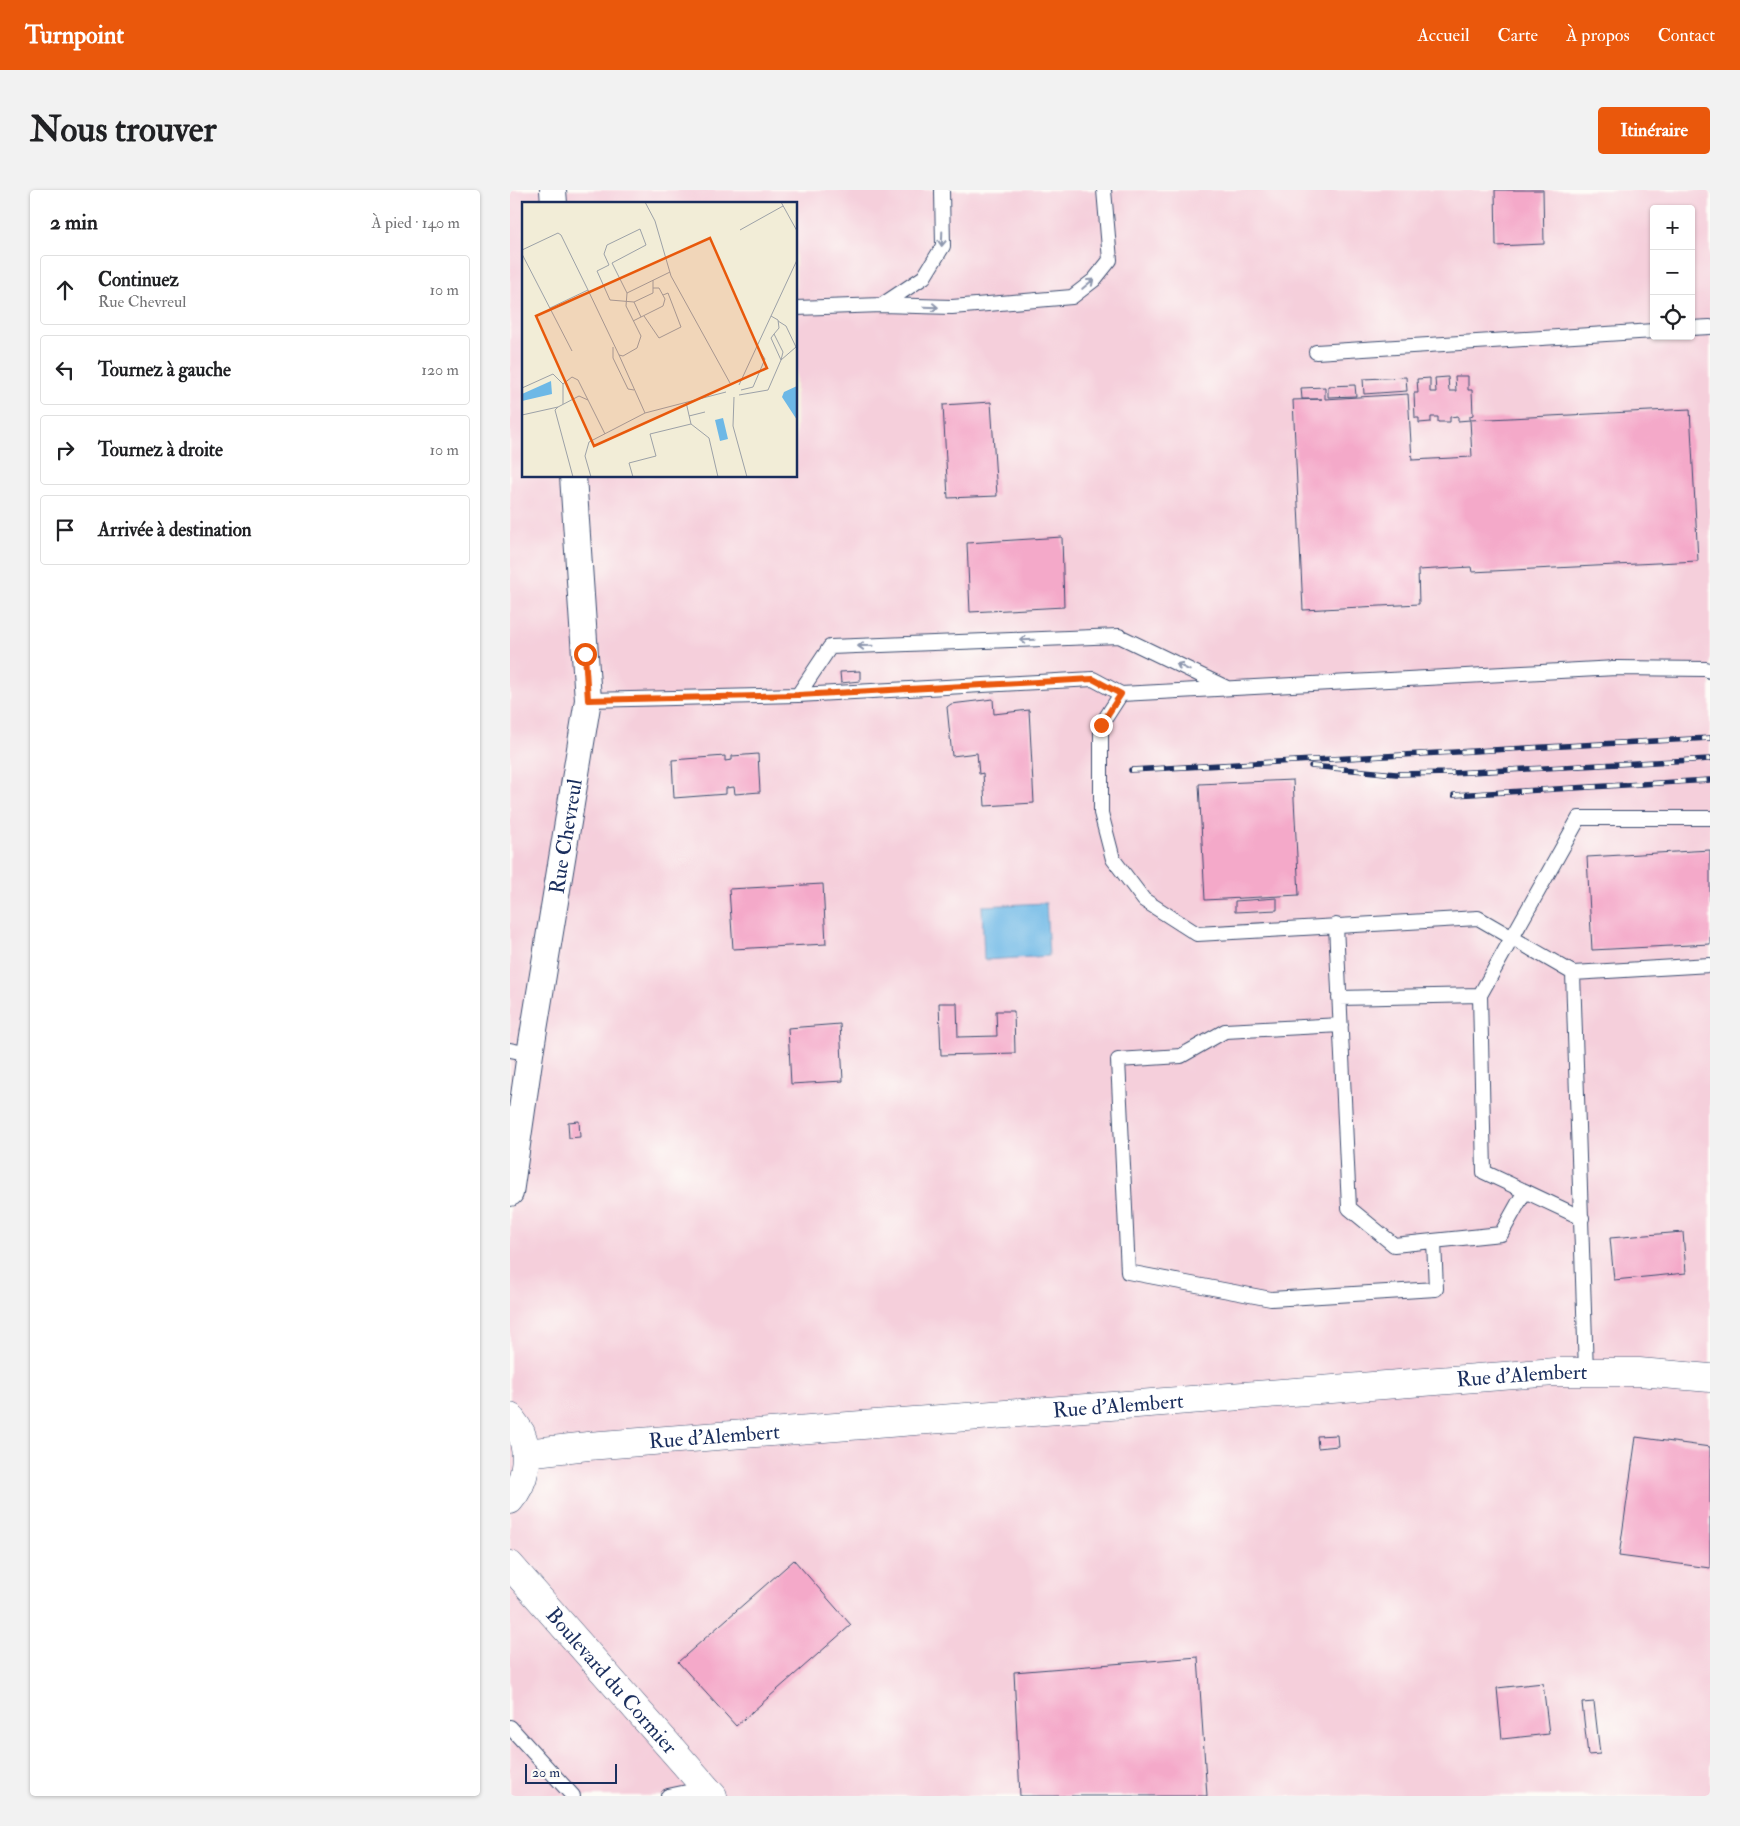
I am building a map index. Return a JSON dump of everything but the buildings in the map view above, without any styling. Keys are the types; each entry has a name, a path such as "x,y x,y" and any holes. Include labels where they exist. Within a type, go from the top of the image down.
{"street":[{"name":"Rue Chevreul","path":"510,1193 520,1052 588,700 573,478"},
{"name":"Rue d’Alembert","path":"526,1453 637,1442 1554,1372 1639,1372 1710,1378"},
{"path":"510,1417 521,1433 526,1453 524,1474 516,1493 510,1500"},
{"name":"Boulevard du Cormier","path":"510,1564 710,1792"}],"lane":[{"path":"882,305 924,277 943,246 942,190"},
{"path":"798,308 882,305 952,307 1072,297 1094,280 1110,260 1104,190"},
{"path":"1695,328 1710,327"},
{"path":"1316,352 1650,331"},
{"path":"798,695 830,647 1119,636 1227,688"},
{"path":"588,700 798,695 1093,679 1121,694 1616,668 1706,669 1710,671"},
{"path":"1121,694 1101,725 1101,814 1113,859 1144,900 1197,934 1478,918 1572,973 1710,965"},
{"path":"1582,1218 1484,1172 1480,995 1579,818 1710,818"},
{"path":"1336,925 1349,1208 1394,1245 1502,1234 1525,1191"},
{"path":"1572,973 1586,1372"},
{"path":"1340,998 1480,995"},
{"path":"1341,1025 1225,1031 1181,1056 1118,1060 1128,1272 1271,1299 1436,1289 1434,1241"},
{"path":"510,1727 573,1796"},
{"path":"668,1796 710,1792"}],"shaded area":[{"path":"510,190 1710,190 1710,1796 510,1796"}],"water":[{"path":"1046,903 1049,956 984,960 982,906"}],"railway":[{"path":"1131,770 1710,738"},
{"path":"1311,766 1396,774 1452,773 1710,759"},
{"path":"1454,795 1710,780"}],"route":[{"path":"585,654 588,700 798,695 1093,679 1121,694 1101,725"}]}
